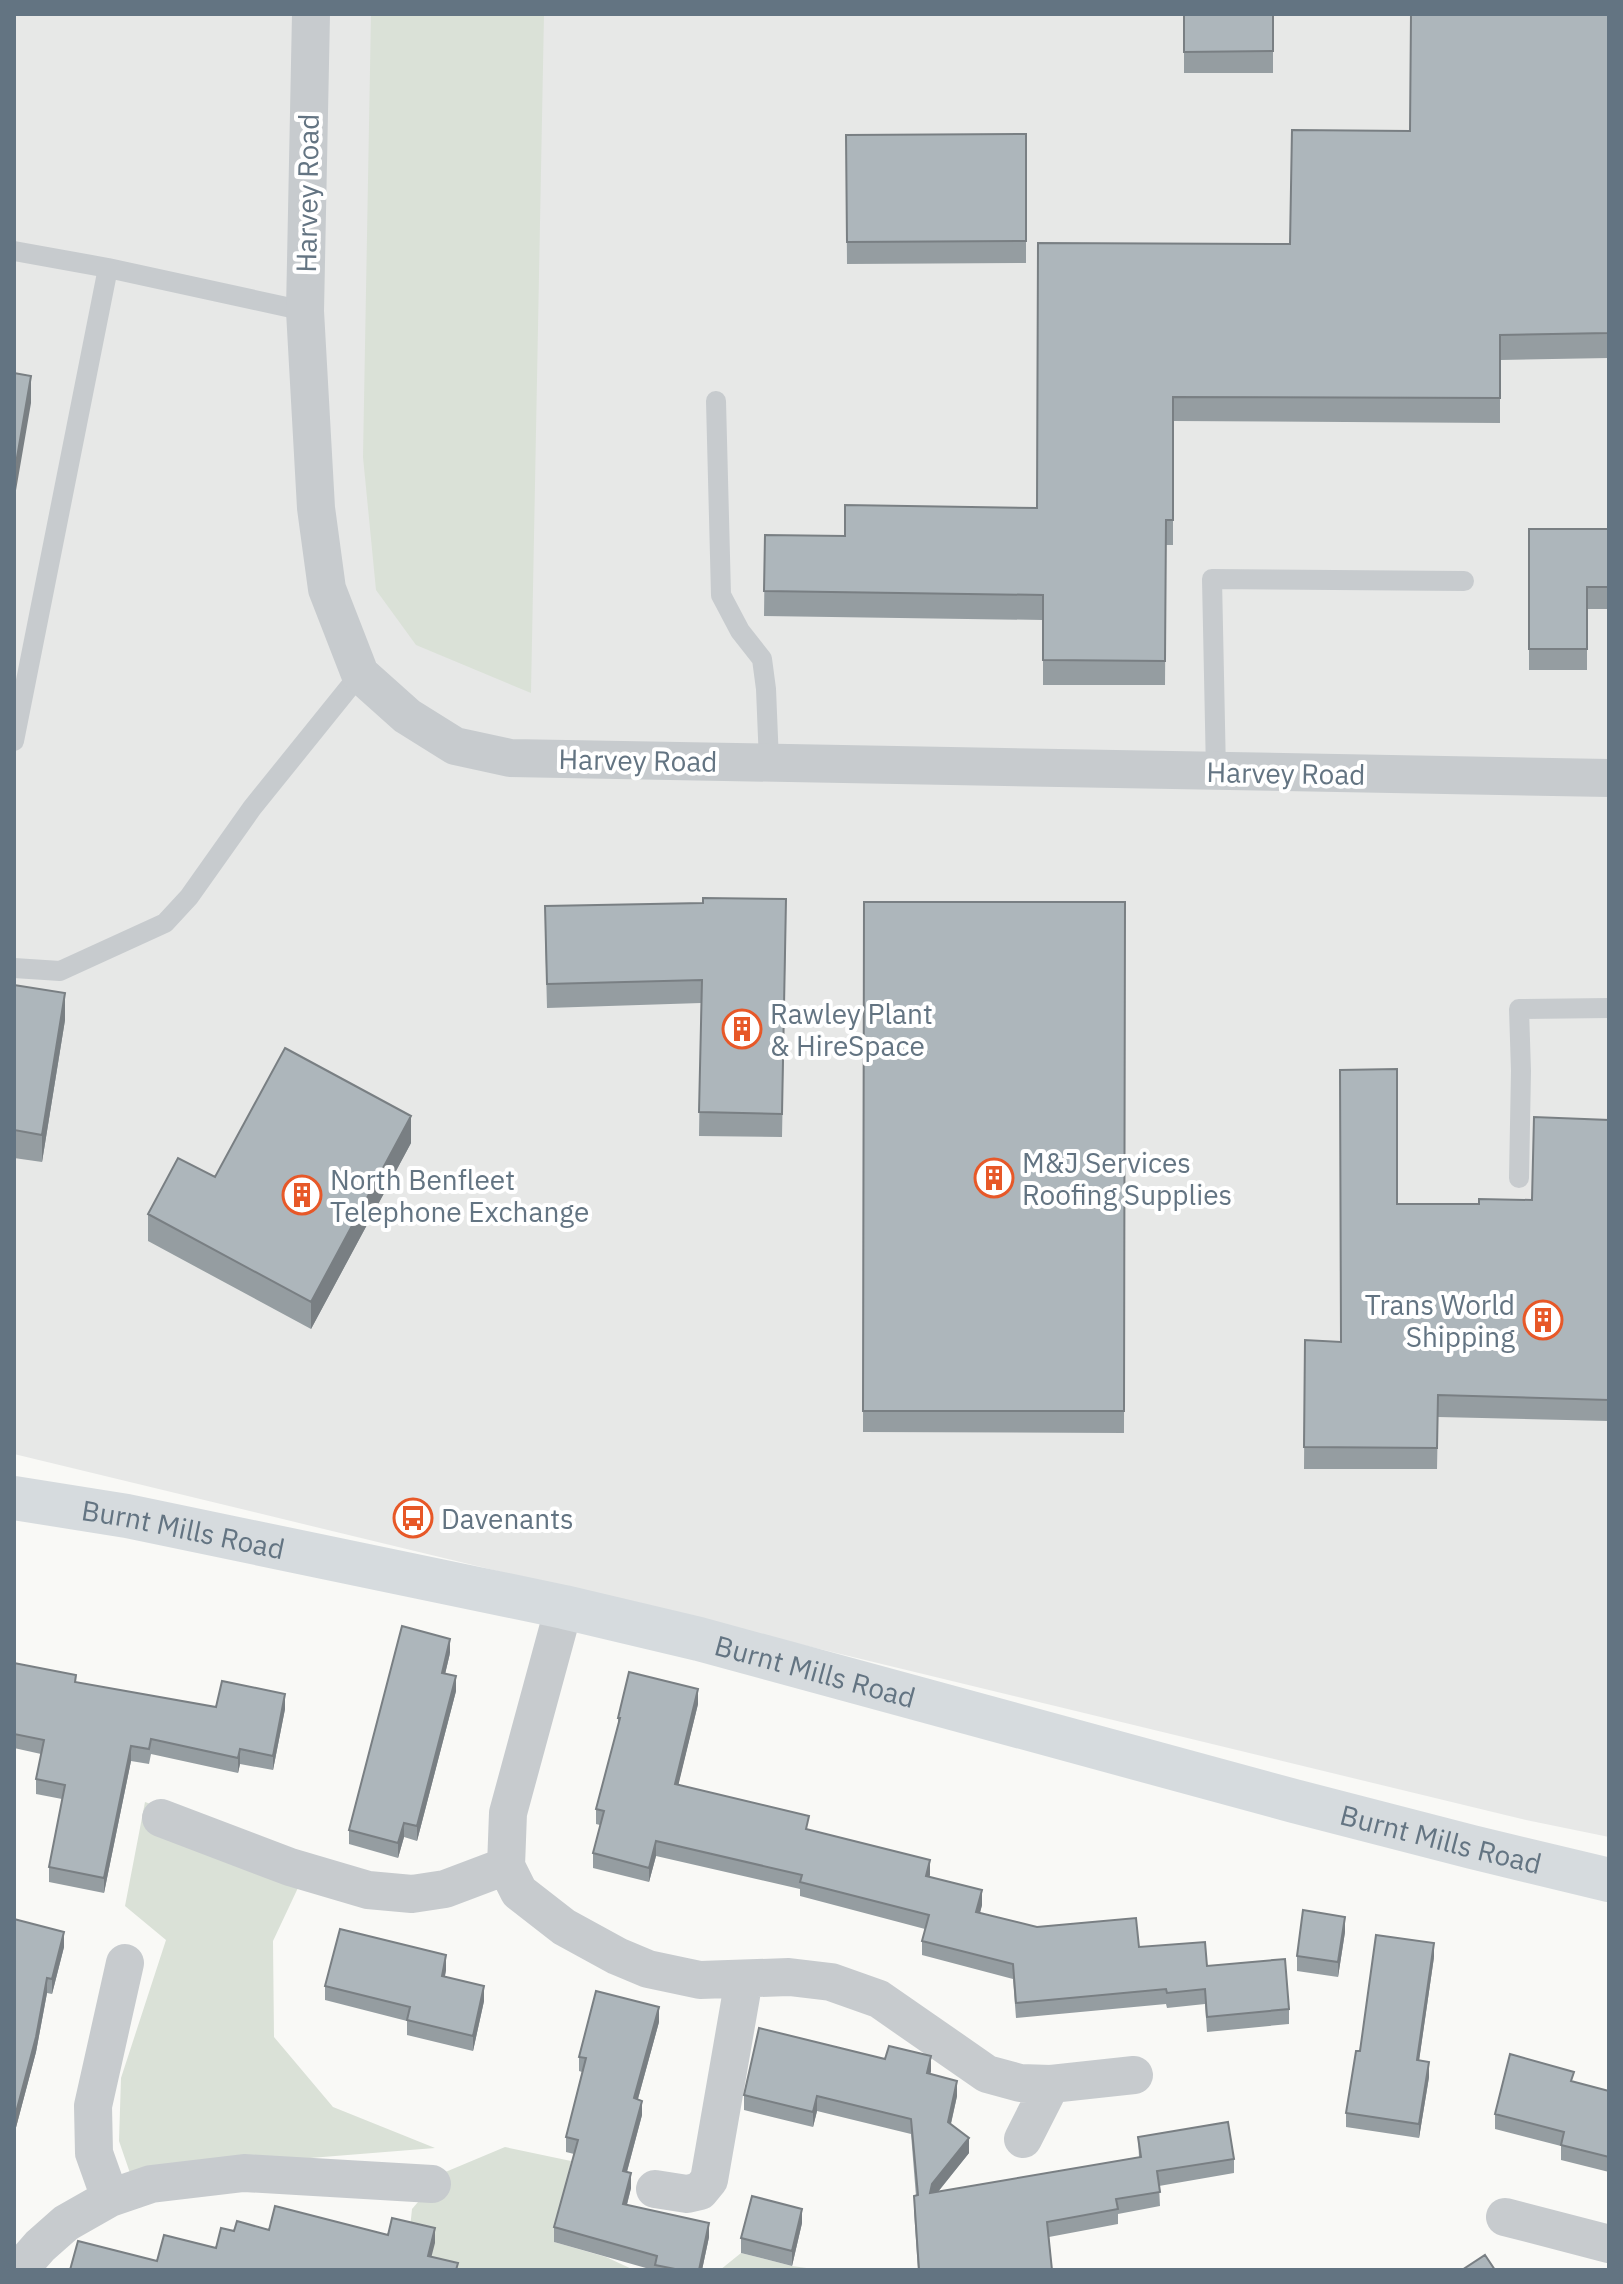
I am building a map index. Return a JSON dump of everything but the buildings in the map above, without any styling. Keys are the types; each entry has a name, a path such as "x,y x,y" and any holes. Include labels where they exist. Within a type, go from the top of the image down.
{"street":[{"name":"Harvey Road","path":"311,14 305,311 316,508 327,589 360,674 407,716 455,746 510,758 1609,778"},
{"name":"Burnt Mills Road","path":"14,1498 127,1516 564,1607 699,1639 1353,1816 1609,1880"},
{"path":"564,1607 508,1813 506,1866 519,1892 564,1927 648,1969 700,1980 789,1977 831,1982 879,1999 987,2074 1020,2083 1051,2084 1134,2075"},
{"path":"161,1818 290,1867 368,1890 412,1894 445,1889 506,1866"},
{"path":"110,2198 94,2153 93,2106 125,1963"},
{"path":"655,2189 687,2194 700,2191 709,2180 744,1979"},
{"path":"1023,2139 1051,2084"},
{"path":"19,2270 66,2223 110,2198 151,2184 244,2173 432,2184"},
{"path":"1505,2217 1609,2244"}],"lane":[{"path":"14,251 305,311"},
{"path":"14,741 108,268"},
{"path":"716,401 721,595 740,631 762,659 769,762"},
{"path":"1216,772 1212,579 1464,581"},
{"path":"14,968 60,971 165,923 189,897 252,808 360,674"},
{"path":"1519,1178 1519,1009 1609,1008"}],"shaded area":[{"path":"14,14 1609,14 1609,1837 1526,1820 14,1454"},
{"path":"371,14 544,14 531,693 416,645 376,590 363,457"},
{"path":"145,1802 312,1858 273,1941 274,2037 333,2107 435,2148 162,2170 131,2176 119,2141 121,2078 166,1940 125,1906"},
{"path":"505,2147 571,2161 554,2242 606,2257 634,2270 429,2270 409,2238 412,2209 443,2173"},
{"path":"741,2253 792,2266 821,2270 720,2270"}],"place":[{"name":"Rawley Plant & HireSpace","path":"742,1029"},
{"name":"M&J Services Roofing Supplies","path":"994,1178"},
{"name":"North Benfleet Telephone Exchange","path":"302,1195"},
{"name":"Trans World Shipping","path":"1543,1320"},
{"name":"Davenants","path":"413,1518"}]}
